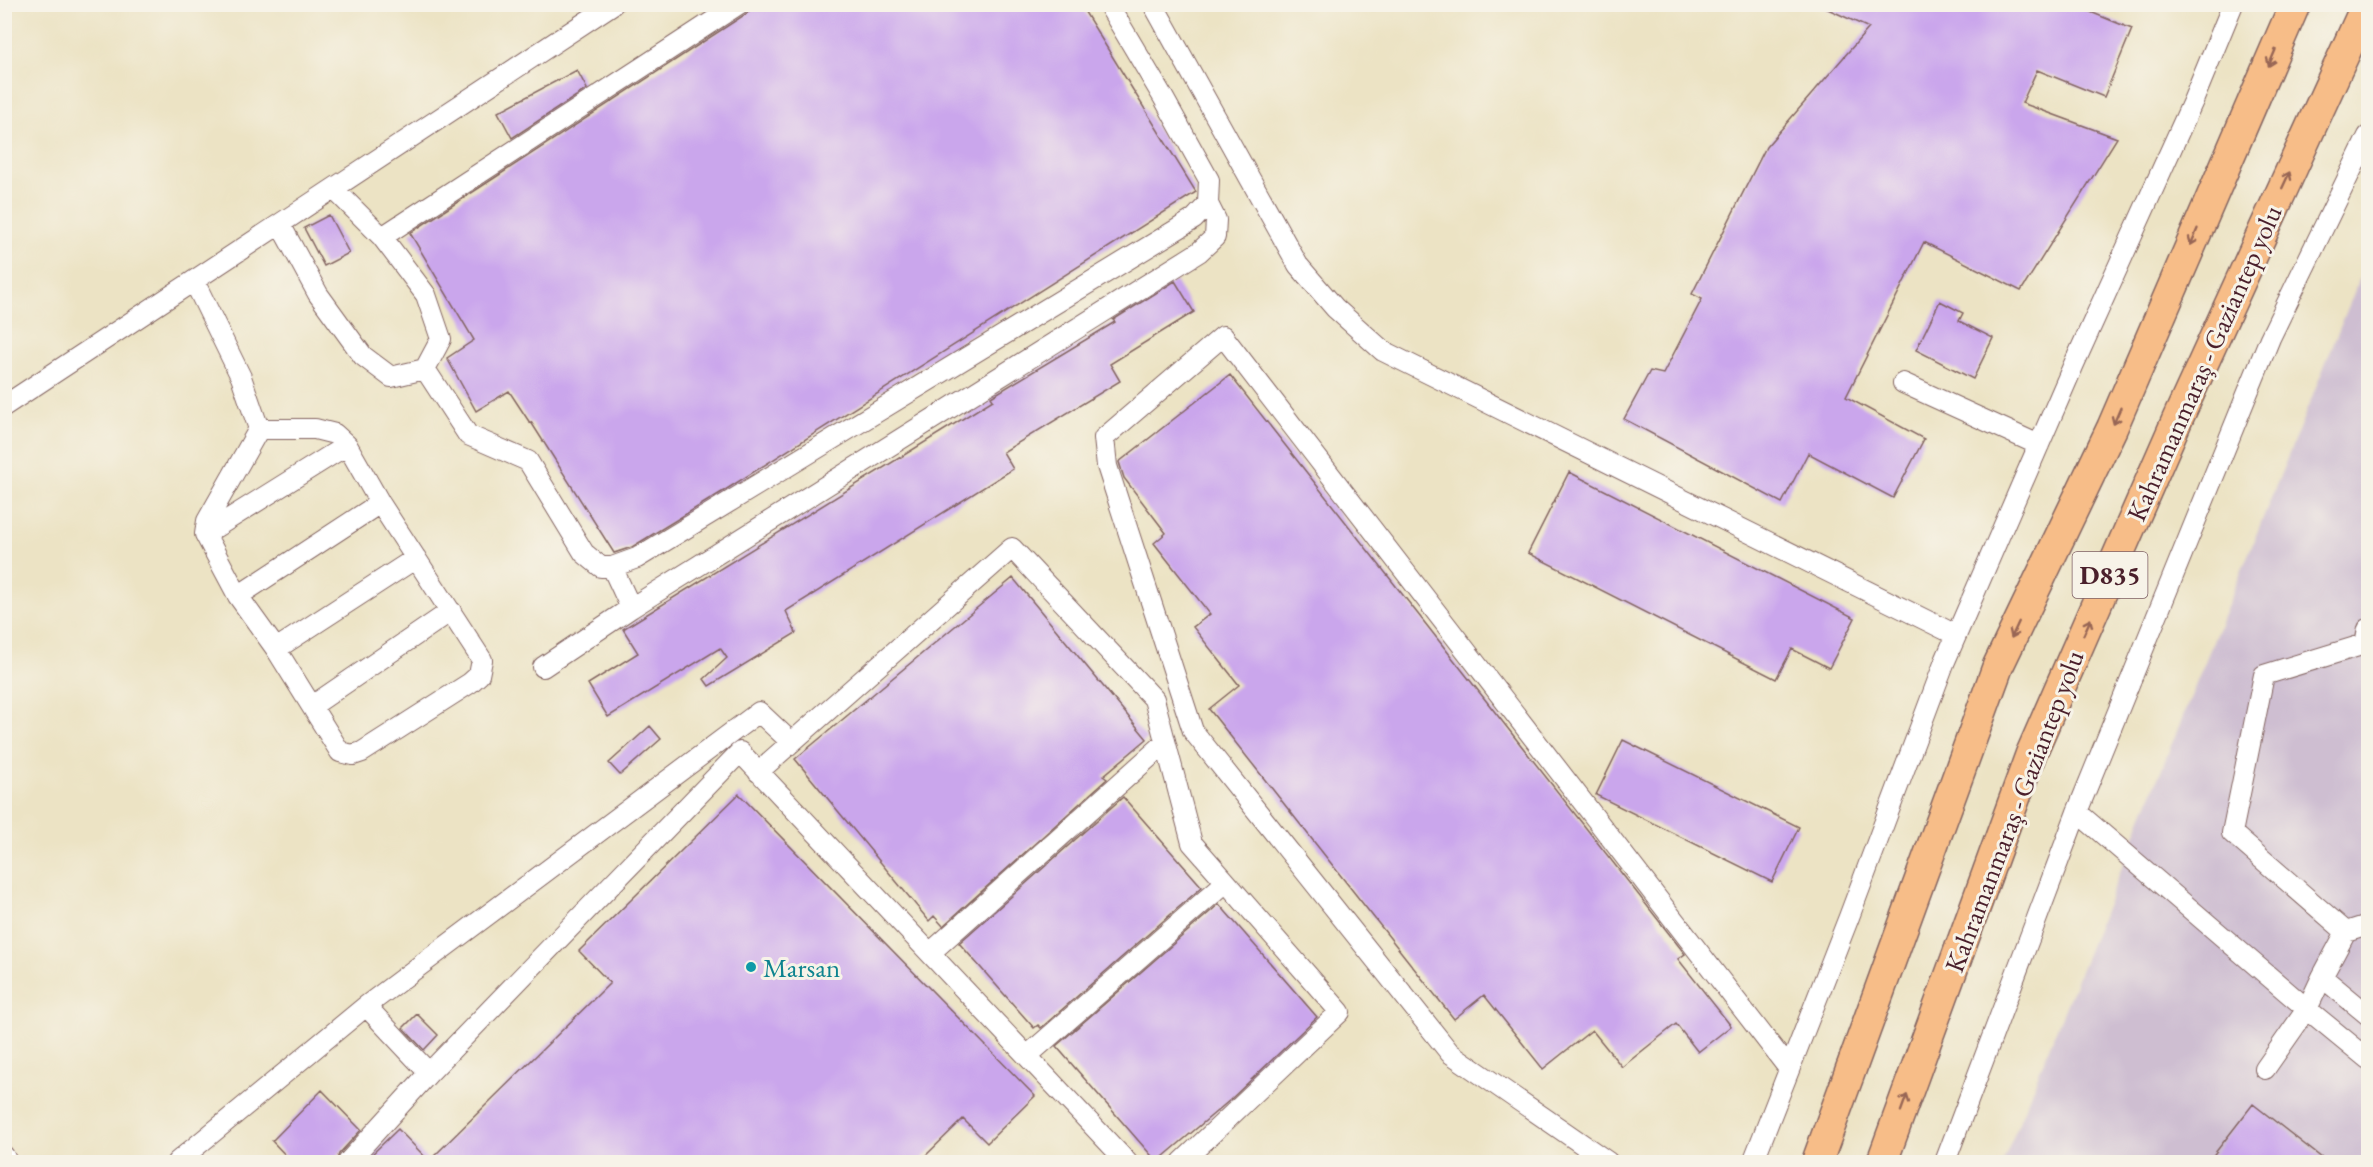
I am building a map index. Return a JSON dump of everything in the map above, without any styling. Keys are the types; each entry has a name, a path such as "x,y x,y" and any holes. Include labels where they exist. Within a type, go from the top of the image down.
{"highway":[{"name":"D835","path":"1817,1162 1998,666 2112,428 2295,4"},
{"name":"Kahramanmaraş - Gaziantep yolu","path":"1882,1162 2031,754 2183,407 2367,4"}],"street":[{"path":"4,406 613,4"},
{"path":"382,237 739,4"},
{"path":"543,667 631,608 1199,252 1215,237 1216,220 1209,204 1209,180 1163,96 1108,4"},
{"path":"1153,4 1298,265 1335,308 1383,351 1956,636"},
{"path":"1753,1162 1956,636 2193,101 2233,4"},
{"path":"1945,1162 2077,812 2270,338 2368,136"},
{"path":"280,225 318,294 363,356 391,376 424,369 441,339 426,295 382,237 334,189"},
{"path":"424,369 468,435 528,460 584,553 601,567 612,567 637,558 1194,219 1209,204"},
{"path":"194,281 241,377 259,429 207,520 205,534 238,596 276,649 340,752 353,755 362,752 470,683 479,675 482,660 380,503 347,445 335,434 315,429 259,429"},
{"path":"1608,1162 1450,1053 1193,731 1107,466 1104,438 1222,336 1789,1069"},
{"path":"1903,383 2039,445"},
{"path":"205,534 347,445"},
{"path":"238,596 380,503"},
{"path":"758,772 1012,548 1154,699 1192,843 1340,1012 1182,1162"},
{"path":"276,649 416,558"},
{"path":"612,567 631,608"},
{"path":"312,706 451,611"},
{"path":"2346,932 2232,833 2264,675 2365,644 2368,629"},
{"path":"177,1162 366,1006 759,712 791,742"},
{"path":"930,953 1165,743"},
{"path":"348,1162 429,1072 740,752 1127,1162"},
{"path":"2077,812 2368,1059"},
{"path":"1027,1056 1226,882"},
{"path":"2265,1069 2307,1009 2346,932 2368,925"},
{"path":"2322,977 2368,1015"},
{"path":"366,1006 429,1072"},
{"path":"4,1156 7,1162"}],"shaded area":[{"path":"2368,258 2368,1162 2003,1162"}],"building":[{"path":"756,4 1080,4 1196,192 722,492 632,547 614,553 509,391 476,411 447,358 474,340 410,233 746,14"},
{"path":"1817,4 2071,4 2132,29 2104,97 2037,70 2022,103 2117,138 2021,291 1924,242 1846,397 1924,439 1893,498 1808,453 1782,503 1624,419 1650,371 1663,374 1702,299 1692,294 1766,147 1869,28"},
{"path":"577,70 587,89 512,138 498,112"},
{"path":"329,215 349,253 324,266 304,228"},
{"path":"1175,281 1194,312 1110,364 1120,381 1003,452 1013,469 786,611 796,633 709,686 704,679 727,658 720,648 608,717 588,684 638,653 623,629 993,400 991,397 1115,322 1113,320"},
{"path":"1940,301 1963,313 1959,321 1993,338 1973,379 1916,350"},
{"path":"1230,375 1685,954 1678,959 1731,1026 1698,1052 1676,1024 1622,1067 1592,1030 1543,1069 1484,995 1454,1019 1209,709 1239,685 1193,627 1210,614 1154,543 1166,533 1124,478 1119,462"},
{"path":"1569,472 1855,618 1829,668 1792,649 1776,679 1528,553"},
{"path":"1013,578 1147,739 1103,776 1107,779 943,926 934,916 929,921 795,759"},
{"path":"650,726 661,739 620,775 609,763"},
{"path":"1623,740 1799,827 1772,882 1596,795"},
{"name":"Marsan","path":"739,794 1035,1096 987,1143 963,1119 919,1162 364,1162 398,1129 429,1161 610,983 579,951"},
{"path":"1123,797 1202,887 1041,1028 1038,1025 1034,1028 959,943"},
{"path":"1219,904 1317,1017 1230,1100 1157,1162 1056,1046"},
{"path":"417,1014 438,1035 424,1050 403,1028"},
{"path":"322,1090 361,1130 339,1154 336,1162 292,1162 272,1141"},
{"path":"2253,1104 2327,1162 2208,1162"}],"place":[{"name":"Marsan","path":"751,967"}]}
